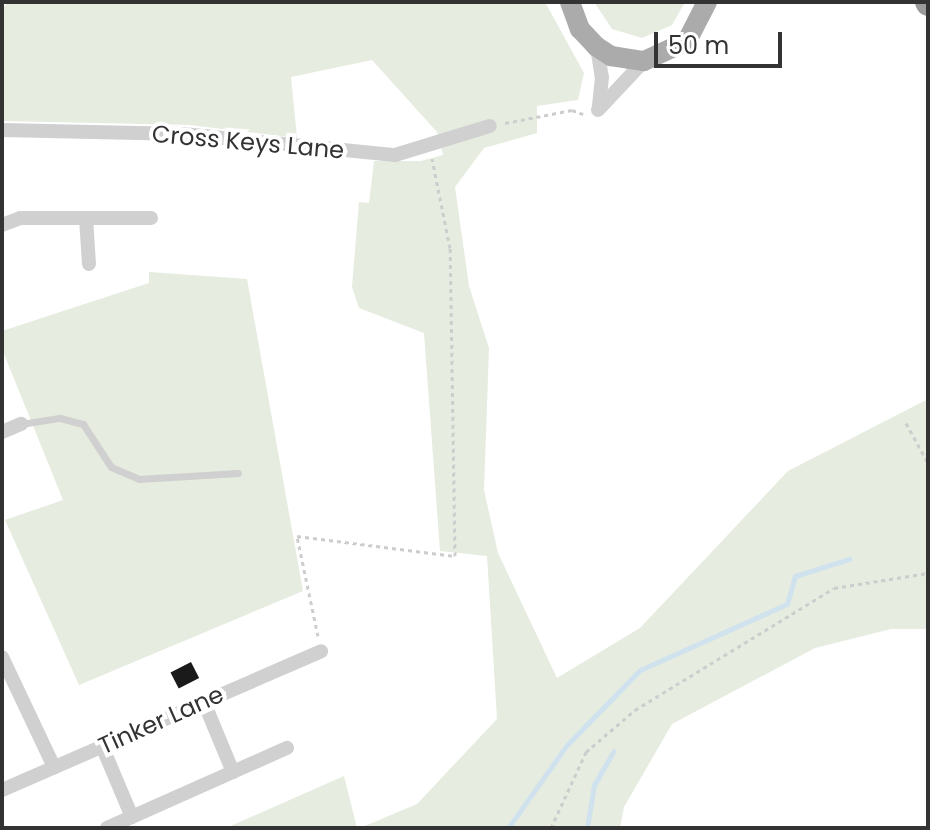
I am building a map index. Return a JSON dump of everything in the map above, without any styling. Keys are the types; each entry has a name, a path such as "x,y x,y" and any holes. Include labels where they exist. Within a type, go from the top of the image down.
{"main road":[{"path":"569,3 580,29 597,47 619,58 644,61 687,41 707,2"}],"street":[{"path":"597,47 602,77 598,110 644,61"},
{"name":"Cross Keys Lane","path":"2,130 183,134 395,155 490,126"},
{"path":"2,225 20,218 151,218"},
{"path":"86,218 89,264"},
{"path":"2,432 21,424"},
{"name":"Tinker Lane","path":"2,790 321,651"},
{"path":"2,657 54,767"},
{"path":"203,700 233,772"},
{"path":"102,746 132,817"},
{"path":"107,828 287,748"}],"lane":[{"path":"21,424 60,418 83,424 111,467 139,479 238,473"}],"path":[{"path":"490,126 572,110"},
{"path":"321,651 297,536 455,556 450,248 429,147"},
{"path":"906,423 928,463"},
{"path":"551,828 586,752 635,710 834,588 928,573"}],"shaded area":[{"path":"8,2 545,2 584,73 578,100 537,106 537,133 484,148 455,187 469,286 489,348 484,490 498,553 557,678 640,628 788,471 928,399 928,629 891,629 815,648 672,724 624,807 620,828 360,828 417,804 497,719 487,556 440,551 424,333 359,308 352,287 359,202 369,203 374,161 421,161 443,155 437,132 372,60 291,77 297,138 190,125 2,121 2,9"},
{"path":"594,2 685,2 672,25 642,38 612,29"},
{"path":"149,272 247,279 303,591 79,685 5,520 63,500 2,349 2,331 149,283"},
{"path":"344,776 357,828 226,828"}],"building":[{"path":"191,662 199,678 179,688 171,672"}],"waterway":[{"path":"508,828 566,746 640,670 787,604 795,576 849,559"},
{"path":"587,828 594,785 614,751"}]}
